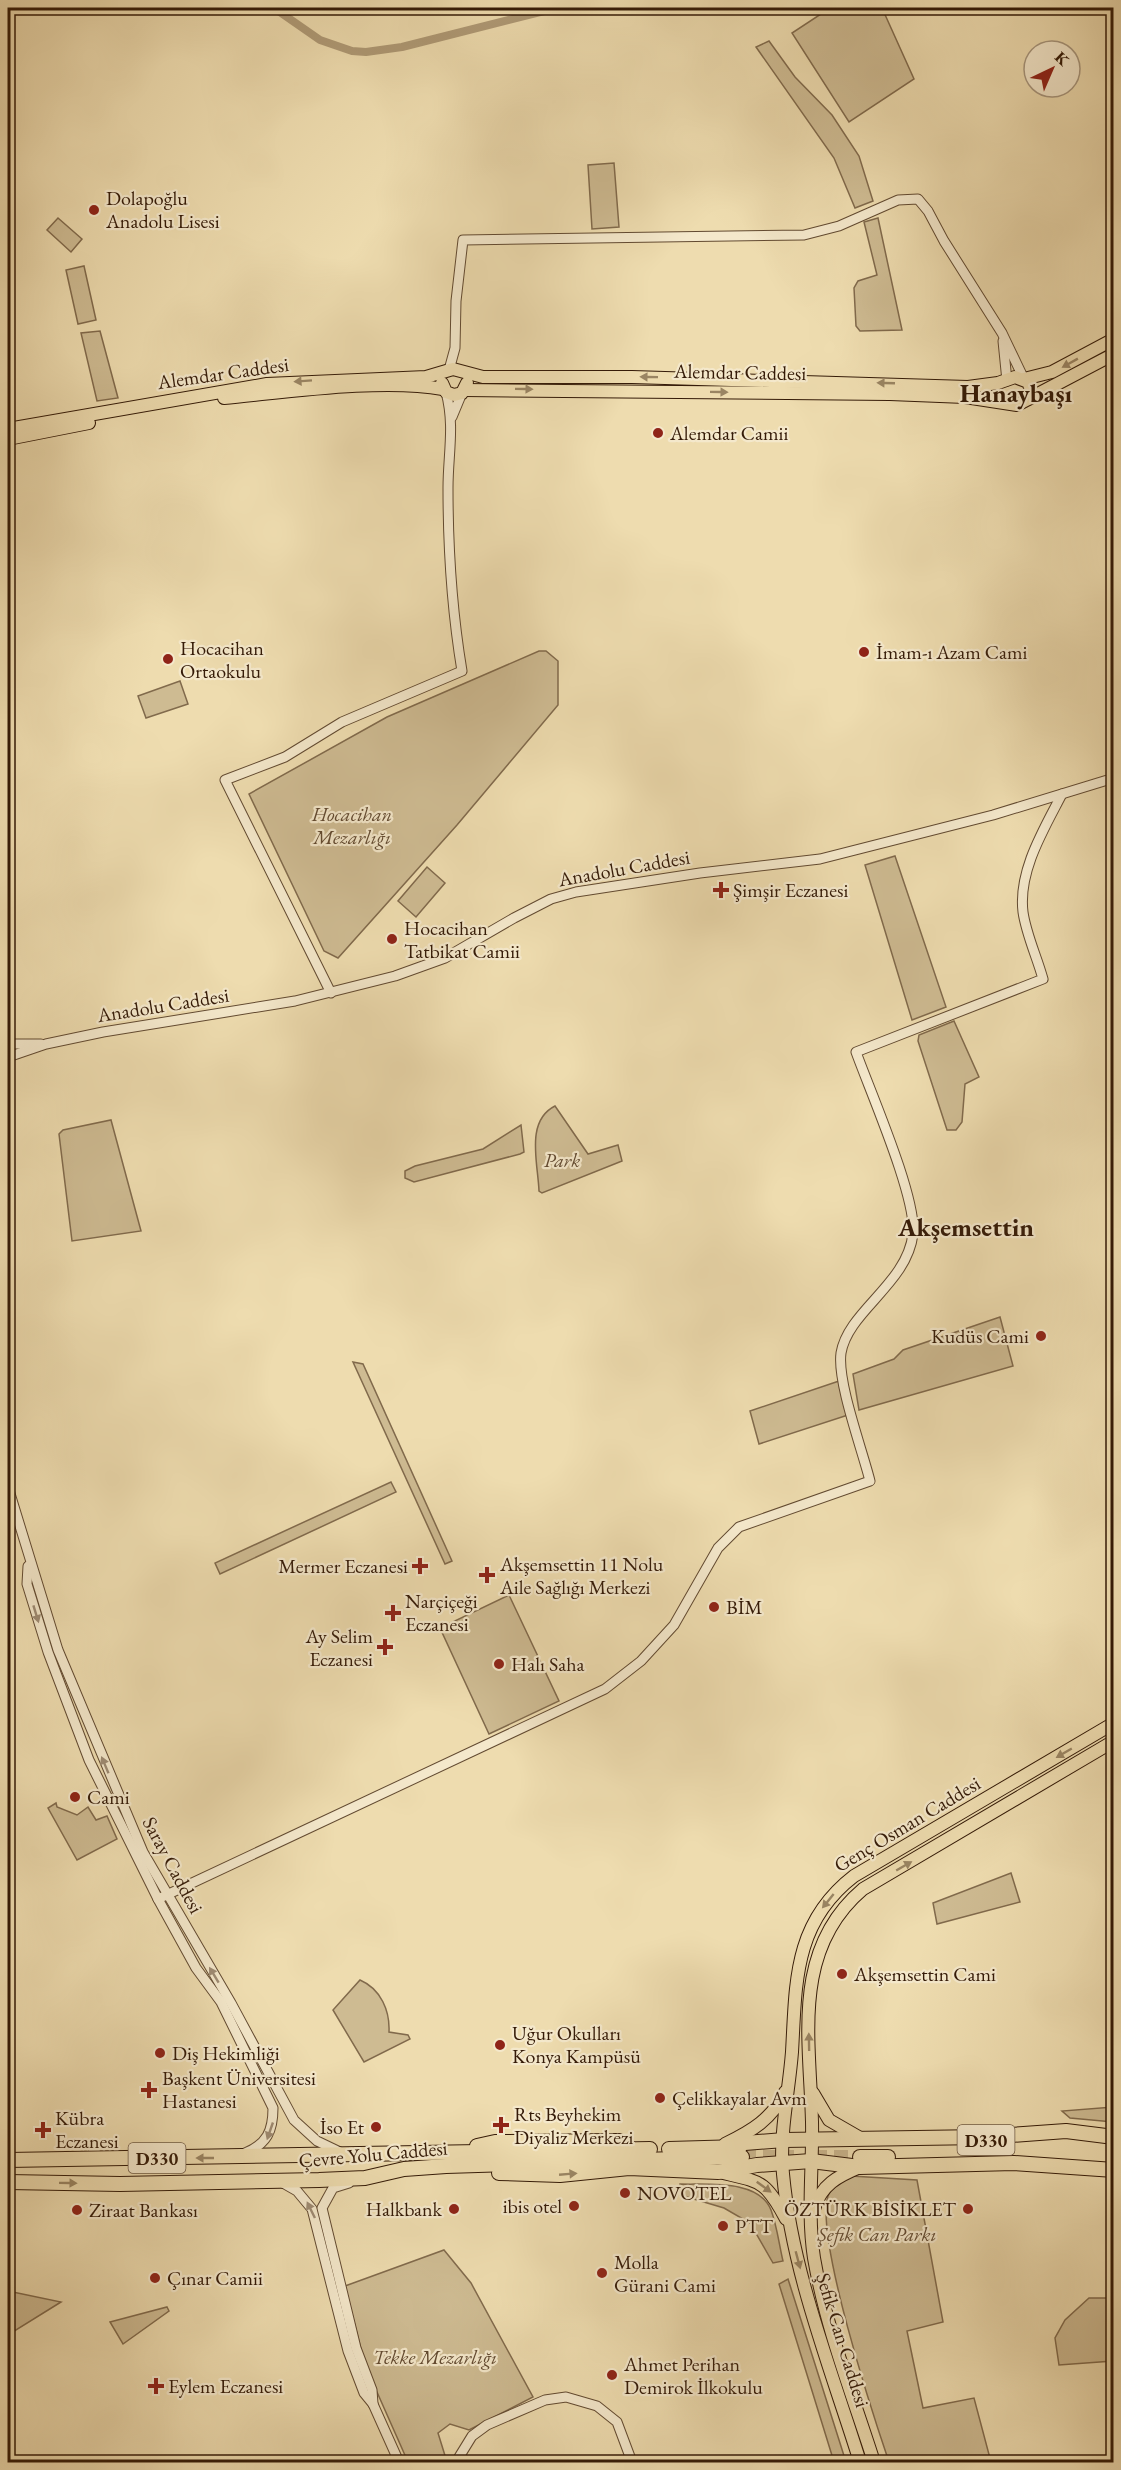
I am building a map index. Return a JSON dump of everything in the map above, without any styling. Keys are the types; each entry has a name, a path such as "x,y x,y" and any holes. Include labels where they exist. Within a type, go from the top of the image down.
{"highway":[{"path":"404,2169 560,2175 629,2168 718,2172 782,2162 811,2161 861,2152 1066,2132 1113,2137"},
{"path":"440,2153 495,2142 583,2140 724,2145 812,2140 861,2152 1113,2169"},
{"name":"D330","path":"861,2152 1065,2140 1113,2146"},
{"name":"Çevre Yolu Caddesi","path":"8,2160 235,2158 343,2153 741,2152 404,2169 365,2178 120,2184 8,2182"},
{"path":"861,2152 1113,2163"}],"main road":[{"path":"1113,339 1052,372 1024,379 1016,377 1007,381 1003,392 1006,400 1013,404 1022,404 1113,354"},
{"path":"455,372 468,382 464,392 454,395 445,391 441,381 455,372"},
{"name":"Alemdar Caddesi","path":"8,429 267,384 426,377 455,372 483,377 632,376 968,387 1007,381"},
{"path":"1024,379 1031,390 1028,399"},
{"name":"Alemdar Caddesi","path":"8,439 225,398 358,387 425,386 445,391"},
{"name":"Alemdar Caddesi","path":"464,392 890,394 965,397 1013,404"},
{"name":"Genç Osman Caddesi","path":"785,2122 797,1973 812,1923 836,1892 854,1876 1113,1723"},
{"name":"Genç Osman Caddesi","path":"812,2121 808,2009 816,1958 833,1921 848,1902 863,1889 1113,1741"},
{"path":"724,2145 760,2125 780,2102 789,2082"},
{"path":"809,2083 815,2100 829,2120 861,2152 842,2174 826,2185 817,2200 810,2222"},
{"name":"Şefik Can Caddesi","path":"812,2121 810,2222 814,2258 823,2296 874,2463"},
{"name":"Şefik Can Caddesi","path":"785,2122 782,2162 790,2228 860,2463"},
{"path":"718,2172 764,2185 771,2191 790,2228"}],"street":[{"path":"455,372 456,301 463,240 804,235 839,226 898,200 918,199 928,211 944,241 1002,333 1024,379"},
{"path":"1002,333 1007,381"},
{"path":"331,993 225,780 285,757 342,722 462,671 453,614 448,487 452,417 445,391"},
{"path":"452,417 464,392"},
{"name":"Anadolu Caddesi","path":"8,1057 46,1044 132,1027 232,1013 331,993 395,976 445,958 532,909 576,892 700,873 820,860 993,815 1113,778"},
{"path":"162,1897 605,1689 641,1661 674,1625 718,1548 739,1527 870,1481 841,1373 841,1352 848,1334 908,1258 914,1232 910,1202 856,1052 1042,979 1023,912 1024,890 1034,848 1062,794"},
{"name":"Anadolu Caddesi","path":"8,1044 46,1044"},
{"name":"Saray Caddesi","path":"8,1487 28,1557 27,1584 75,1725 196,1968 221,2002 273,2108 273,2121 266,2141 258,2148 235,2158"},
{"name":"Saray Caddesi","path":"162,1897 231,2003 294,2120 317,2141 343,2153"},
{"path":"365,2178 333,2188 322,2208 356,2348 372,2390 373,2404"},
{"path":"265,2181 285,2183 297,2191 312,2209 348,2351 364,2393 373,2404 399,2463"},
{"path":"456,2463 472,2436 487,2425 545,2400 566,2397 597,2406 617,2422 632,2463"}],"green space":[{"path":"830,8 882,8 914,79 849,122 792,33"},
{"path":"769,41 795,77 832,115 859,156 873,201 855,208 834,158 756,47"},
{"path":"614,163 619,227 592,229 588,165"},
{"path":"58,218 82,239 71,252 47,230"},
{"path":"878,218 902,330 860,331 856,326 854,288 858,281 877,275 864,222"},
{"path":"84,266 96,320 78,324 66,270"},
{"path":"100,331 118,398 97,401 81,333"},
{"name":"Hocacihan Mezarlığı","path":"539,651 546,651 558,661 558,705 457,825 338,958 324,951 249,794 387,717"},
{"path":"180,681 188,704 146,718 138,696"},
{"path":"895,856 946,1007 912,1020 865,865"},
{"path":"427,867 445,883 416,917 398,901"},
{"path":"954,1021 979,1077 965,1084 962,1122 956,1130 947,1130 918,1041 919,1035"},
{"name":"Park","path":"555,1106 588,1154 618,1145 622,1161 542,1193 539,1191 536,1132 546,1113"},
{"path":"111,1120 141,1231 72,1241 59,1134 63,1130"},
{"path":"521,1125 524,1152 520,1154 414,1182 405,1178 405,1171 415,1166 483,1149"},
{"path":"1000,1317 1013,1366 859,1410 853,1374 894,1359 903,1350"},
{"path":"353,1362 363,1364 452,1561 445,1564"},
{"path":"839,1381 848,1415 759,1444 750,1411"},
{"path":"391,1482 396,1492 220,1574 215,1563"},
{"name":"Halı Saha","path":"509,1595 559,1701 489,1734 440,1628"},
{"path":"56,1803 57,1807 77,1815 88,1807 96,1820 107,1816 117,1839 77,1860 48,1808"},
{"path":"1011,1873 1020,1902 937,1924 933,1903"},
{"path":"360,1980 374,1989 383,2002 388,2016 389,2032 408,2035 410,2039 364,2062 333,2010"},
{"path":"1113,2107 1113,2122 1070,2118 1062,2111"},
{"name":"Şefik Can Parkı","path":"851,2176 917,2180 943,2322 907,2331 923,2408 974,2398 991,2462 889,2462 848,2327 830,2249 826,2218 829,2192"},
{"path":"680,2184 717,2184 744,2188 756,2193 765,2200 771,2210 783,2261 773,2263 750,2223 724,2208 680,2195"},
{"name":"Tekke Mezarlığı","path":"444,2250 471,2283 533,2397 469,2430 450,2424 438,2433 447,2462 408,2462 365,2365 345,2286"},
{"path":"788,2279 846,2462 834,2462 779,2284"},
{"path":"8,2291 61,2302 8,2335"},
{"path":"1089,2298 1113,2298 1113,2361 1059,2365 1055,2338 1065,2320"},
{"path":"167,2307 169,2311 123,2344 110,2322"}],"waterway":[{"path":"274,8 320,40 352,51 366,52 402,47 556,8"}],"tunnel":[{"path":"742,2157 794,2157"},
{"path":"813,2157 860,2157"}],"place":[{"name":"Dolapoğlu Anadolu Lisesi","path":"94,210"},
{"name":"Alemdar Camii","path":"658,433"},
{"name":"İmam-ı Azam Cami","path":"864,652"},
{"name":"Hocacihan Ortaokulu","path":"168,659"},
{"name":"Şimşir Eczanesi","path":"721,890"},
{"name":"Hocacihan Tatbikat Camii","path":"392,939"},
{"name":"Kudüs Cami","path":"1041,1336"},
{"name":"Mermer Eczanesi","path":"420,1566"},
{"name":"Akşemsettin 11 Nolu Aile Sağlığı Merkezi","path":"487,1575"},
{"name":"BİM","path":"714,1607"},
{"name":"Narçiçeği Eczanesi","path":"393,1613"},
{"name":"Ay Selim Eczanesi","path":"385,1647"},
{"name":"Halı Saha","path":"499,1664"},
{"name":"Cami","path":"75,1797"},
{"name":"Akşemsettin Cami","path":"842,1974"},
{"name":"Uğur Okulları Konya Kampüsü","path":"500,2045"},
{"name":"Diş Hekimliği","path":"160,2053"},
{"name":"Başkent Üniversitesi Hastanesi","path":"149,2090"},
{"name":"Çelikkayalar Avm","path":"660,2098"},
{"name":"Rts Beyhekim Diyaliz Merkezi","path":"501,2125"},
{"name":"İso Et","path":"376,2127"},
{"name":"Kübra Eczanesi","path":"43,2130"},
{"name":"NOVOTEL","path":"625,2193"},
{"name":"ibis otel","path":"574,2206"},
{"name":"Halkbank","path":"454,2209"},
{"name":"ÖZTÜRK BİSİKLET","path":"968,2209"},
{"name":"Ziraat Bankası","path":"77,2210"},
{"name":"PTT","path":"723,2226"},
{"name":"Molla Gürani Cami","path":"602,2273"},
{"name":"Çınar Camii","path":"155,2278"},
{"name":"Ahmet Perihan Demirok İlkokulu","path":"612,2375"},
{"name":"Eylem Eczanesi","path":"156,2386"}],"district":[{"name":"Hanaybaşı","path":"1016,393"},
{"name":"Akşemsettin","path":"966,1227"}]}
